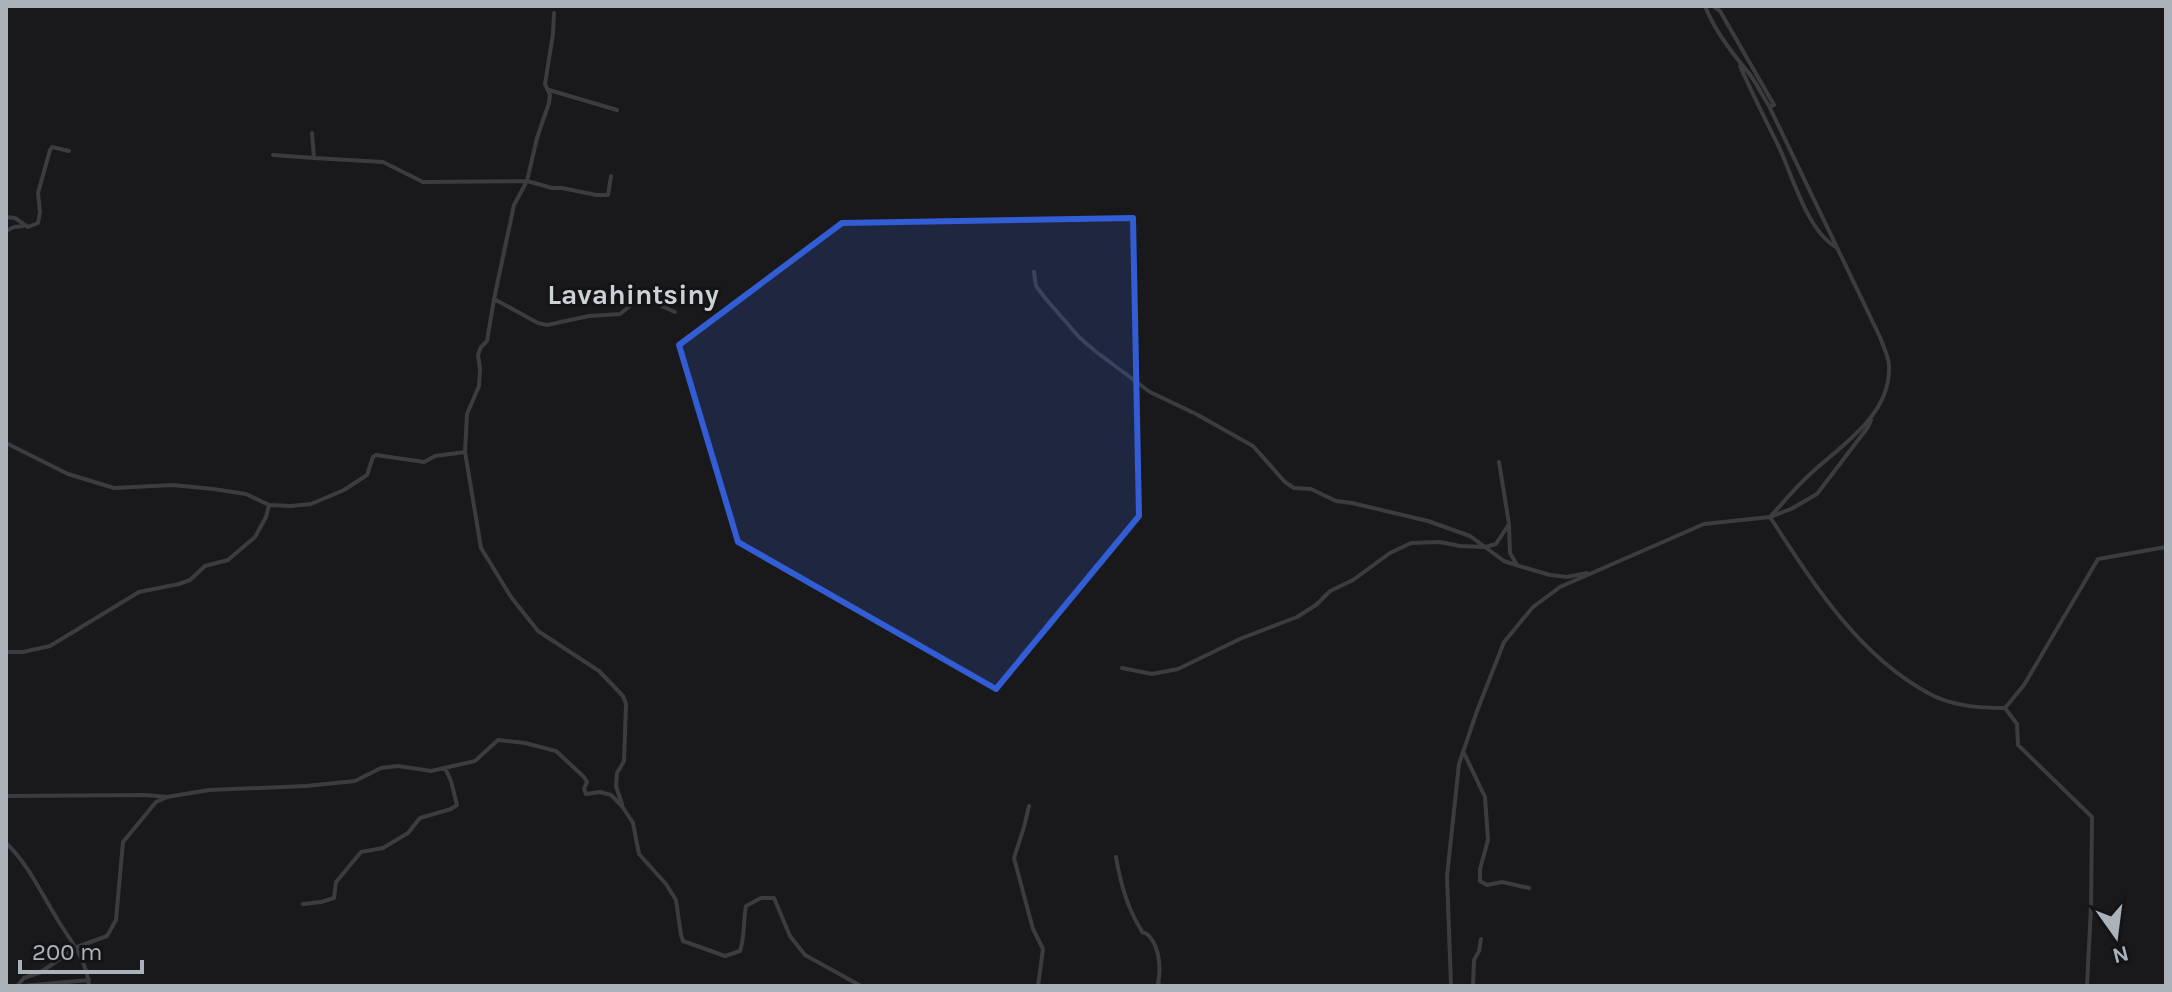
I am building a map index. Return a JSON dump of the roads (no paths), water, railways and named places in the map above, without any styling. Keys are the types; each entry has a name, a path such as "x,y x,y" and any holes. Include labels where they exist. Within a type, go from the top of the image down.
{"street":[{"path":"1705,6 1738,62 1801,199 1827,242 1838,248"},
{"path":"1713,6 1720,11 1748,58 1774,105 1769,106"},
{"path":"554,13 545,84 549,90 549,103 527,181 514,205 487,341 478,355 479,386 467,414 465,452 481,548 511,597 538,631 599,671 623,696 626,704 624,761 617,773 616,786 622,806"},
{"path":"1451,986 1447,876 1459,764 1504,642 1533,607 1560,587 1704,524 1770,517 1817,494 1868,427 1885,389 1889,365 1880,337 1769,106 1750,74 1738,62"},
{"path":"549,90 617,110"},
{"path":"312,133 314,158"},
{"path":"6,231 14,227 34,226 39,220 38,193 50,150 52,147 69,151"},
{"path":"273,155 383,162 423,182 527,181 596,195 608,195 611,176"},
{"path":"7,216 25,226"},
{"path":"1034,272 1036,286 1045,298 1095,351 1150,392 1253,446 1294,488 1311,489 1336,501 1428,521 1470,536 1504,561 1557,578 1560,587"},
{"path":"494,299 547,325 589,316 620,314 635,302 646,299 675,312"},
{"path":"1770,517 1807,477 1872,417"},
{"path":"6,443 68,474 114,488 173,485 213,489 246,494 269,505 291,506 311,504 344,490 367,475 376,455 424,462 435,456 465,452"},
{"path":"1499,462 1509,524 1510,553 1519,566"},
{"path":"6,652 50,646 139,592 179,584 190,580 205,566 228,560 255,537 269,505"},
{"path":"1770,517 1809,578 1853,633 1887,665 1930,695 1972,707 2005,708"},
{"path":"1122,668 1152,674 1178,669 1242,638 1297,617 1330,591 1411,543 1440,542 1485,547 1496,544 1509,524"},
{"path":"2005,708 2024,685 2098,559 2166,547"},
{"path":"1550,575 1567,577 1594,572"},
{"path":"2005,708 2017,724 2018,745 2092,817 2087,986"},
{"path":"6,796 167,797 209,790 355,781 381,768 398,766 431,771 475,761 498,740 525,743 556,751 584,777 586,794 600,792 611,795 622,806 633,823 639,854 676,900 683,941 725,956 740,951 746,906 761,898 774,898 790,936 805,955 861,986"},
{"path":"1463,751 1485,797 1488,840 1480,881 1487,885 1502,882 1529,888"},
{"path":"303,904 334,898 336,882 361,852 383,848 408,833 420,818 457,805 445,768"},
{"path":"19,986 24,978 41,972 77,947 107,936 116,920 123,842 156,802 167,797"},
{"path":"1029,806 1014,858 1033,929 1043,949 1038,986"},
{"path":"6,843 22,858 60,925 77,947 89,983 19,986"},
{"path":"1116,857 1124,894 1141,931 1150,937 1156,952 1161,968 1159,985"},
{"path":"1473,986 1474,960 1481,939"}],"district":[{"name":"Lavahintsiny","path":"633,294"}]}
